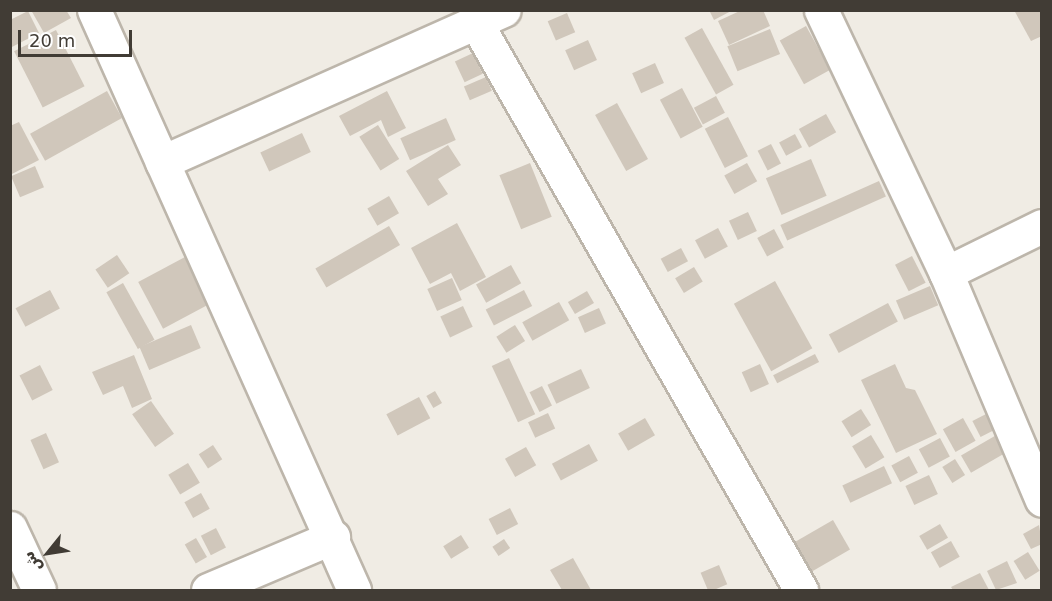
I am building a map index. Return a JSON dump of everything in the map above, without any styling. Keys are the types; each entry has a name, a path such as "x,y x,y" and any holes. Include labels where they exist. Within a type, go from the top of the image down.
{"street":[{"path":"94,10 333,537 354,591"},
{"path":"821,10 946,273 1041,500"},
{"path":"162,162 490,17 801,591"},
{"path":"946,273 1041,226"},
{"path":"10,528 39,591"},
{"path":"208,591 333,537"}],"building":[{"path":"31,10 66,10 71,18 44,33"},
{"path":"709,10 733,10 714,20"},
{"path":"742,10 763,10 770,26 729,45 718,21"},
{"path":"1014,10 1042,10 1042,36 1031,41"},
{"path":"28,11 39,33 10,48 10,20"},
{"path":"567,13 575,32 556,41 548,21"},
{"path":"806,26 830,70 804,84 780,41"},
{"path":"702,28 734,85 716,95 685,38"},
{"path":"770,29 780,54 737,71 727,46"},
{"path":"56,30 85,86 43,107 14,51"},
{"path":"588,40 597,60 574,70 565,50"},
{"path":"473,53 483,74 465,82 455,61"},
{"path":"655,63 664,83 641,93 632,73"},
{"path":"486,77 492,91 470,100 464,86"},
{"path":"682,88 703,127 681,139 660,100"},
{"path":"107,91 122,118 45,161 30,134"},
{"path":"387,91 406,128 388,137 381,120 350,136 339,116"},
{"path":"716,96 725,113 703,125 694,108"},
{"path":"617,103 648,159 626,171 595,115"},
{"path":"826,114 836,132 809,147 799,129"},
{"path":"728,117 748,156 725,168 705,129"},
{"path":"446,118 456,140 410,160 400,138"},
{"path":"19,122 39,160 10,175 10,126"},
{"path":"378,125 399,159 381,171 359,137"},
{"path":"302,133 311,152 269,171 260,152"},
{"path":"795,134 802,147 786,156 779,142"},
{"path":"771,144 781,164 768,170 758,151"},
{"path":"448,145 461,165 438,179 448,194 428,206 406,171"},
{"path":"811,159 827,196 782,215 766,178"},
{"path":"530,163 552,217 521,229 499,175"},
{"path":"747,163 757,181 734,194 724,176"},
{"path":"35,166 44,187 20,197 11,176"},
{"path":"879,181 886,197 787,240 780,225"},
{"path":"389,196 399,213 377,226 367,209"},
{"path":"748,212 757,231 738,240 729,221"},
{"path":"457,223 486,277 460,291 451,273 430,284 411,248"},
{"path":"389,226 400,245 326,288 315,268"},
{"path":"718,228 728,247 705,259 695,240"},
{"path":"774,229 784,248 767,256 757,238"},
{"path":"681,248 688,261 668,272 661,259"},
{"path":"117,255 129,273 108,288 95,270"},
{"path":"912,256 926,283 909,291 895,265"},
{"path":"185,257 210,304 163,329 138,282"},
{"path":"511,265 521,283 486,303 476,284"},
{"path":"694,267 703,282 684,293 675,278"},
{"path":"452,278 462,300 437,311 427,289"},
{"path":"775,281 812,348 771,371 734,304"},
{"path":"123,283 155,340 138,349 106,292"},
{"path":"930,286 938,305 904,320 896,300"},
{"path":"50,290 60,309 25,327 16,308"},
{"path":"524,290 532,306 494,326 486,310"},
{"path":"587,291 594,303 575,314 568,302"},
{"path":"559,302 569,320 532,341 522,322"},
{"path":"888,303 898,322 839,353 829,334"},
{"path":"463,306 473,327 450,337 440,317"},
{"path":"599,308 606,324 585,333 578,317"},
{"path":"191,325 201,348 149,370 139,347"},
{"path":"515,325 525,341 506,353 496,337"},
{"path":"815,354 819,362 777,383 773,375"},
{"path":"134,355 152,399 132,408 123,386 103,395 92,372"},
{"path":"509,358 535,414 518,422 492,366"},
{"path":"760,364 769,384 751,392 742,372"},
{"path":"895,364 906,388 915,390 937,434 896,453 861,380"},
{"path":"40,365 53,390 32,400 20,375"},
{"path":"581,369 590,388 556,404 547,385"},
{"path":"542,386 552,406 540,412 530,392"},
{"path":"435,391 442,403 433,408 426,396"},
{"path":"419,397 430,418 398,436 386,414"},
{"path":"151,401 174,434 155,447 132,414"},
{"path":"861,409 871,425 852,437 841,421"},
{"path":"992,411 1000,427 981,437 972,421"},
{"path":"548,413 555,428 535,438 528,422"},
{"path":"645,418 655,435 628,451 618,433"},
{"path":"963,418 976,441 955,452 943,429"},
{"path":"46,433 59,462 43,469 30,440"},
{"path":"1000,433 1010,450 971,473 961,456"},
{"path":"871,435 884,457 866,469 852,446"},
{"path":"940,438 950,457 929,468 919,449"},
{"path":"589,444 598,461 561,480 552,464"},
{"path":"213,445 222,459 208,469 199,454"},
{"path":"526,447 536,465 515,477 505,459"},
{"path":"909,456 918,473 900,482 891,465"},
{"path":"955,459 965,475 952,483 942,467"},
{"path":"188,463 200,483 180,495 168,475"},
{"path":"884,466 892,483 850,503 842,485"},
{"path":"929,475 938,494 914,505 905,486"},
{"path":"201,493 210,509 193,518 184,502"},
{"path":"510,508 518,524 497,535 489,519"},
{"path":"833,520 850,549 810,572 793,543"},
{"path":"940,524 948,538 927,550 919,536"},
{"path":"1039,525 1042,544 1031,549 1023,534"},
{"path":"216,528 226,548 211,555 201,536"},
{"path":"461,535 469,548 451,559 443,546"},
{"path":"196,538 207,557 196,564 185,544"},
{"path":"504,539 510,548 499,556 492,547"},
{"path":"951,541 960,557 940,568 931,552"},
{"path":"1028,552 1040,571 1025,580 1014,561"},
{"path":"573,558 591,590 562,590 550,570"},
{"path":"1007,561 1017,583 996,590 987,571"},
{"path":"719,565 727,584 708,590 701,573"},
{"path":"980,573 989,590 953,590 951,587"}]}
